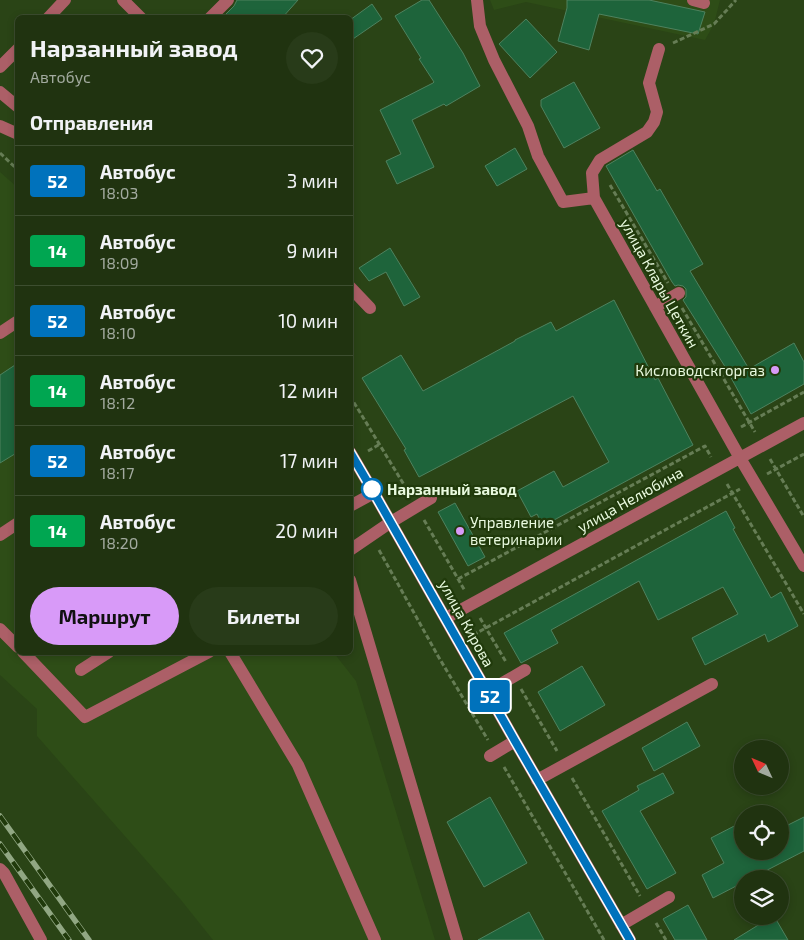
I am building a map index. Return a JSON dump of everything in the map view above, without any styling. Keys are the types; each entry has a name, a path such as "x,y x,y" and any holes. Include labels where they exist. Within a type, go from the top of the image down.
{"street":[{"path":"51,15 64,0"},
{"path":"123,0 138,15"},
{"path":"213,15 228,0"},
{"path":"477,0 480,26 494,60 528,126 538,156 563,202 594,198 592,173 600,160 647,132 654,122 657,112 649,83 659,49"},
{"path":"0,67 15,52"},
{"path":"0,92 15,105"},
{"path":"0,126 15,133"},
{"name":"улица Клары Цеткин","path":"594,198 740,458 804,566"},
{"path":"353,290 370,308"},
{"path":"655,307 677,294"},
{"path":"0,333 15,324"},
{"name":"улица Нелюбина","path":"446,618 804,423"},
{"name":"улица Кирова","path":"353,457 630,940"},
{"path":"353,504 374,493"},
{"path":"353,548 431,498"},
{"path":"0,535 15,525"},
{"path":"353,590 457,940"},
{"path":"0,629 15,644"},
{"path":"26,655 85,717 203,655"},
{"path":"82,670 104,655"},
{"path":"232,655 298,765 375,940"},
{"path":"487,692 525,670"},
{"path":"537,780 712,684"},
{"path":"490,756 515,741"},
{"path":"0,869 41,940"},
{"path":"621,925 669,897"}],"path":[{"path":"659,49 714,24 736,0"},
{"path":"0,153 15,167"},
{"path":"598,164 677,294 804,517"},
{"path":"705,446 804,392"},
{"path":"438,656 804,454"}],"shaded area":[{"path":"490,0 720,0 714,24 705,40 526,2 494,10"},
{"path":"0,172 15,185 15,655 336,655 356,681 435,940 213,940 181,900 37,736 37,709 0,675"}],"building":[{"path":"237,0 298,0 285,15 225,15"},
{"path":"422,0 429,0 463,53 480,86 446,106 444,104 412,120 434,167 397,184 386,161 401,154 380,110 434,82 395,16"},
{"path":"567,0 649,0 705,12 698,34 599,14 589,50 558,41 567,8"},
{"path":"372,4 382,19 353,39 353,18"},
{"path":"526,19 557,52 530,78 499,44"},
{"path":"574,82 600,128 564,148 541,106 541,100"},
{"path":"515,148 527,169 497,186 485,166"},
{"path":"633,150 657,191 660,189 703,264 690,271 749,369 794,343 804,362 804,384 751,414 724,365 683,300 686,297 686,289 683,286 675,286 672,282 606,166"},
{"path":"390,248 420,297 404,306 386,272 369,281 359,268"},
{"path":"614,300 655,380 658,378 693,445 543,526 537,514 531,517 517,491 554,471 563,487 609,462 573,396 419,477 404,450 406,449 362,378 401,355 423,391 551,322 556,331"},
{"path":"15,365 15,454 0,463 0,375"},
{"path":"455,503 485,557 468,566 438,512"},
{"path":"726,511 735,528 733,529 771,598 781,592 798,626 768,642 765,634 705,665 692,638 738,614 723,587 658,620 639,581 551,630 558,643 521,663 504,633"},
{"path":"582,666 605,705 560,731 538,692"},
{"path":"687,722 700,746 654,771 642,748"},
{"path":"663,773 674,793 640,811 676,873 647,889 602,811 639,790 637,786"},
{"path":"490,797 527,863 484,887 447,822"},
{"path":"804,817 804,851 789,859 789,824"},
{"path":"734,826 734,860 787,860 767,870 734,870 734,887 713,898 702,875 724,863 711,838"},
{"path":"688,905 707,940 675,940 663,919"},
{"path":"529,912 544,940 478,940"},
{"path":"758,925 779,925 788,940 734,940"}],"railway":[{"path":"0,816 89,940"},
{"path":"0,844 69,940"}],"bus line":[{"name":"52","path":"353,457 630,940"}],"place":[{"name":"Кисловодскгоргаз","path":"775,370"},
{"name":"Нарзанный завод","path":"372,489"},
{"name":"Управление ветеринарии","path":"460,531"}]}
